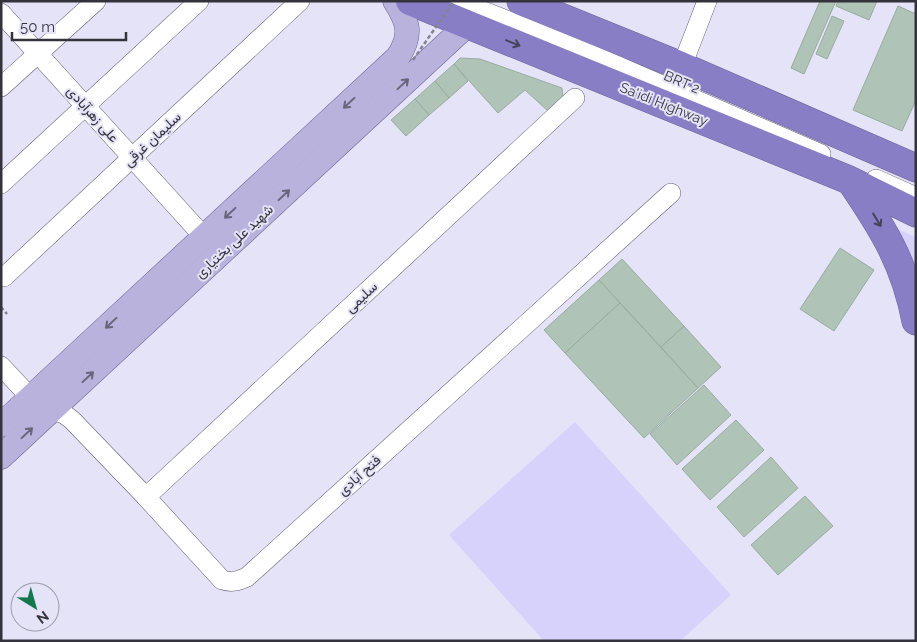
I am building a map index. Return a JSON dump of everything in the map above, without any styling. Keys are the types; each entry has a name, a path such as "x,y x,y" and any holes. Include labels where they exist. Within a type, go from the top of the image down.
{"highway":[{"name":"Sa'idi Highway","path":"410,1 463,13 671,106 870,168 916,168"},
{"name":"Sa'idi Highway","path":"521,1 681,66 870,168 916,212"},
{"path":"916,150 870,168 877,218 899,259 916,321"}],"main road":[{"name":"شهید علی بختیاری","path":"1,425 398,57 406,45 407,24 404,15 395,1"},
{"name":"شهید علی بختیاری","path":"1,457 463,13"},
{"path":"31,398 52,410"}],"street":[{"path":"1,88 96,1"},
{"path":"1,184 199,1"},
{"name":"سلیمان غرقی","path":"4,277 300,1"},
{"name":"BRT 2","path":"482,1 540,22 870,168"},
{"path":"687,53 707,1"},
{"name":"علی زهرآبادی","path":"1,13 204,237"},
{"name":"سلیمی","path":"146,497 575,98"},
{"path":"870,168 916,182"},
{"path":"870,168 916,197"},
{"name":"فتح آبادی","path":"52,410 64,414 72,420 222,580 230,582 247,577 671,193"},
{"path":"1,366 31,398"}],"path":[{"path":"413,60 454,1"},
{"path":"1,307 7,314"}],"shaded area":[{"path":"890,226 916,237 916,275"},
{"path":"575,422 731,595 680,641 544,641 449,535"}],"building":[{"path":"820,1 836,1 804,74 791,68"},
{"path":"838,1 877,1 869,20 836,6"},
{"path":"898,6 916,14 916,100 902,131 853,110"},
{"path":"832,16 844,21 827,59 816,54"},
{"path":"460,58 480,59 562,88 563,99 548,111 525,90 498,113 454,64"},
{"path":"454,64 468,81 449,98 435,81"},
{"path":"435,81 449,98 429,115 415,99"},
{"path":"415,99 429,115 406,136 391,120"},
{"path":"840,248 874,270 834,331 800,309"},
{"path":"622,259 684,326 661,347 599,280"},
{"path":"599,280 620,303 565,353 544,330"},
{"path":"620,303 698,388 644,438 565,353"},
{"path":"684,326 721,367 698,388 661,347"},
{"path":"704,385 731,415 677,465 650,434"},
{"path":"736,420 764,450 710,500 682,469"},
{"path":"771,457 798,488 744,537 717,507"},
{"path":"805,496 833,526 778,575 751,545"}]}
